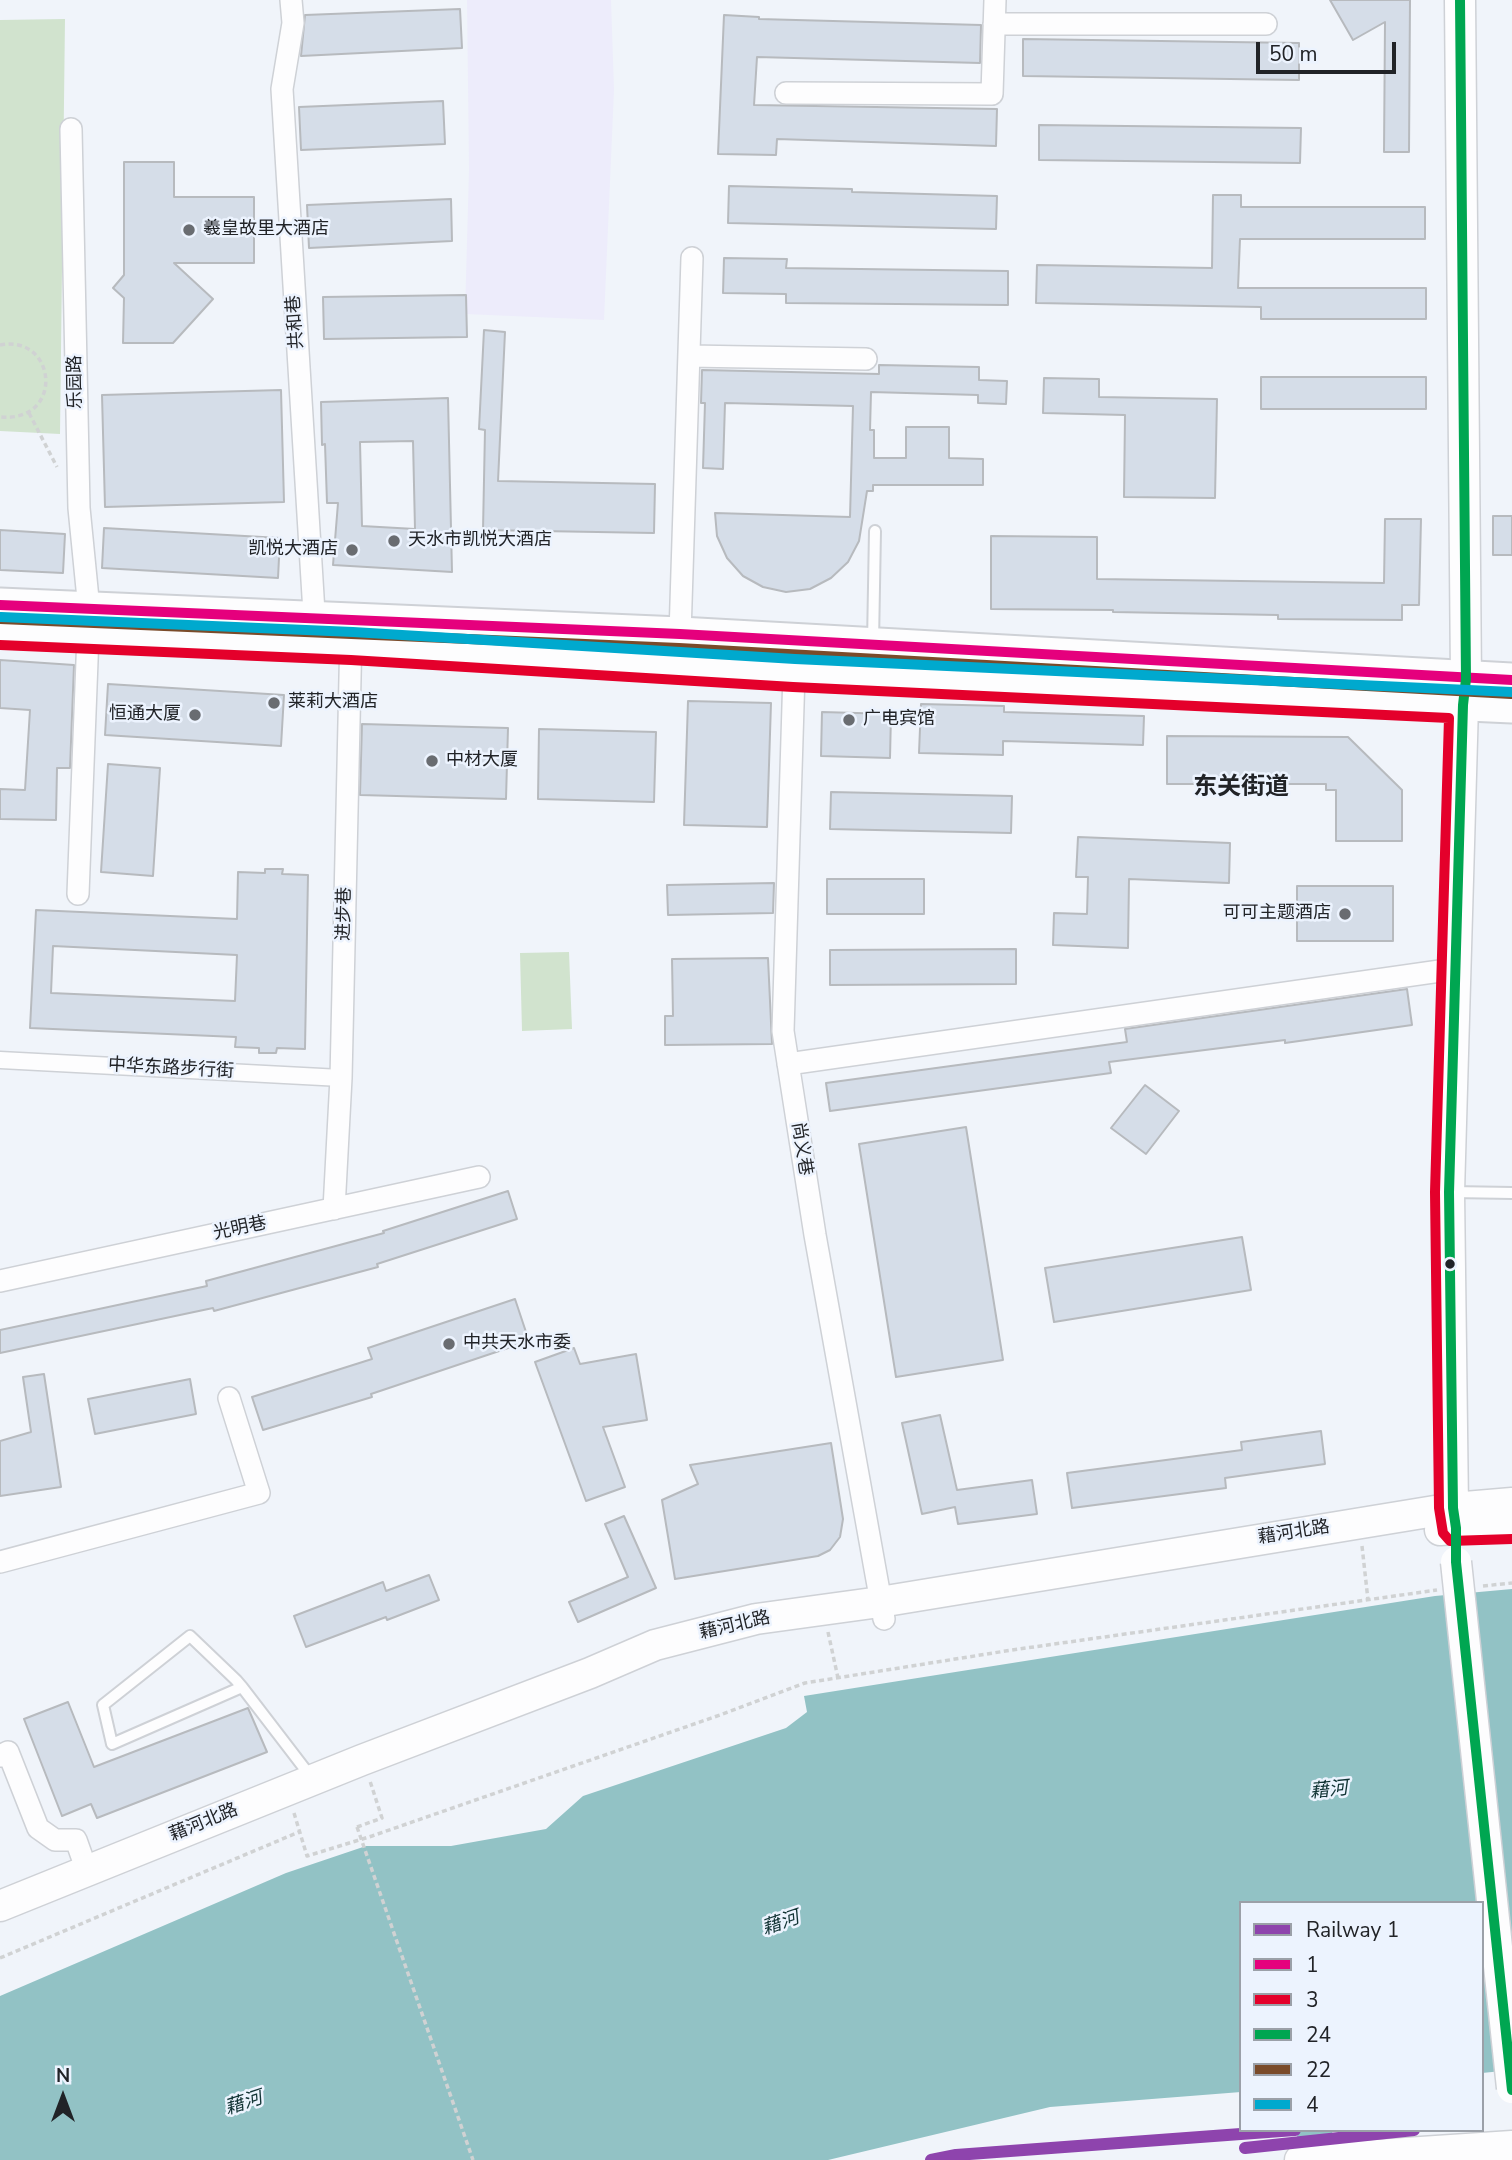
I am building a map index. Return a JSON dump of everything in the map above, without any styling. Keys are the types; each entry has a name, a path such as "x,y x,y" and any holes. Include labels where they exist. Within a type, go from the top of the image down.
{"main road":[{"path":"1460,0 1464,692 1454,969 1450,1192 1456,1562 1512,2089"},
{"path":"0,605 88,622"},
{"path":"0,631 88,622 315,631 794,673 1464,692 1512,680"},
{"path":"351,633 680,634 873,645 1464,692 1512,706"},
{"name":"藉河北路","path":"0,1906 313,1779 590,1674 655,1646 756,1619 882,1611 1362,1539 1512,1503"},
{"name":"藉河北路","path":"0,1925 296,1819 368,1776 673,1660 763,1637 827,1628 882,1611 1455,1518 1512,1525"},
{"path":"1300,2160 1512,2146"}],"street":[{"name":"共和巷","path":"291,0 293,23 282,89 315,631"},
{"path":"786,93 992,94 995,0"},
{"path":"994,23 1266,24"},
{"name":"乐园路","path":"71,129 79,508 88,622 78,894"},
{"path":"680,634 692,258"},
{"path":"689,356 866,359"},
{"name":"进步巷","path":"334,1209 341,1077 351,633"},
{"name":"尚义巷","path":"794,673 783,1031 815,1235 882,1611"},
{"path":"788,1064 1454,969"},
{"name":"中华东路步行街","path":"0,1060 341,1077"},
{"name":"光明巷","path":"0,1281 479,1177"},
{"path":"0,1562 259,1493 229,1398"},
{"path":"0,1756 8,1752 38,1828 55,1840 76,1840 87,1871"}],"lane":[{"path":"873,645 875,531"},
{"path":"1450,1192 1512,1193"},
{"path":"242,1688 112,1744 103,1705 190,1636 242,1688 313,1779"}],"path":[{"path":"0,345 18,345 31,351 41,361 46,374 46,389 40,402 29,412 16,418 0,417"},
{"path":"29,412 60,472"},
{"path":"1362,1539 1368,1600"},
{"path":"1475,1586 1512,1583"},
{"path":"0,1958 296,1819 307,1856 720,1716 805,1683 1439,1590"},
{"path":"827,1628 838,1678"},
{"path":"368,1776 382,1818 357,1827 473,2160"}],"shaded area":[{"path":"467,0 611,0 614,90 604,320 465,314 469,169"}],"green space":[{"path":"65,19 60,434 0,431 0,20"},
{"path":"569,952 572,1029 522,1031 520,953"}],"water":[{"name":"藉河","path":"1512,1589 1512,2070 1484,2073 1484,1901 1239,1901 1239,2092 1050,2107 828,2160 0,2160 0,1996 286,1873 366,1846 451,1846 546,1829 583,1796 786,1728 807,1712 804,1696 1435,1596"}],"building":[{"path":"1330,0 1410,0 1409,152 1384,152 1385,22 1353,40"},
{"path":"460,9 462,48 301,56 305,15"},
{"path":"724,15 759,19 981,25 980,63 757,57 754,105 997,109 996,146 777,139 776,155 718,154"},
{"path":"1023,39 1299,43 1299,80 1023,76"},
{"path":"443,101 445,144 301,150 299,107"},
{"path":"1039,125 1301,128 1300,163 1039,160"},
{"name":"羲皇故里大酒店","path":"124,162 174,162 174,197 254,197 254,263 174,263 213,299 173,343 123,343 124,298 113,288 124,275"},
{"path":"729,186 997,196 996,229 728,223"},
{"path":"1213,195 1241,195 1241,207 1425,207 1425,239 1240,239 1238,288 1426,288 1426,319 1261,319 1261,307 1036,303 1037,265 1212,268"},
{"path":"451,199 452,241 309,248 307,205"},
{"path":"724,258 787,259 786,268 1008,271 1008,305 786,303 786,294 723,293"},
{"path":"466,295 467,337 324,339 323,297"},
{"path":"484,330 505,332 498,481 655,484 654,533 483,530 485,430 479,429"},
{"path":"879,365 979,367 979,380 1007,381 1006,404 978,403 978,395 871,392 870,430 874,430 874,458 906,458 906,427 949,427 949,458 983,459 983,485 873,485 873,491 867,491 859,541 848,562 831,578 810,589 786,592 763,587 743,576 727,558 717,536 715,513 850,517 853,406 725,403 723,469 703,468 705,403 701,403 702,370 879,374"},
{"path":"1261,377 1426,377 1426,409 1261,409"},
{"path":"1044,378 1099,379 1099,397 1217,399 1215,498 1124,497 1125,415 1043,413"},
{"path":"281,390 284,502 105,507 102,395"},
{"path":"448,398 452,572 333,565 338,503 327,503 321,402","holes":["413,441 415,529 362,526 360,442"]},
{"path":"1493,516 1512,516 1512,555 1493,555"},
{"path":"1385,519 1421,519 1419,605 1402,605 1402,620 1278,619 1278,615 991,609 991,536 1097,537 1097,579 1384,583"},
{"path":"104,528 280,538 278,578 102,568"},
{"path":"0,530 65,534 63,573 0,570"},
{"path":"0,660 74,665 70,768 57,768 56,820 0,819 0,789 25,790 30,710 0,708"},
{"name":"恒通大厦","path":"108,684 284,695 281,746 105,735"},
{"path":"688,701 771,703 767,827 684,825"},
{"path":"921,704 1004,706 1004,712 1144,716 1143,745 1003,741 1003,755 919,753"},
{"path":"822,712 891,714 890,758 821,756"},
{"name":"中材大厦","path":"362,724 508,728 506,799 360,795"},
{"path":"539,729 656,732 654,802 538,799"},
{"path":"1167,736 1348,737 1402,790 1402,841 1336,841 1336,790 1326,790 1326,784 1167,784"},
{"path":"108,764 160,768 153,876 101,872"},
{"path":"831,792 1012,796 1011,833 830,829"},
{"path":"1078,837 1230,843 1229,883 1129,879 1128,948 1053,945 1054,913 1087,914 1088,877 1076,877"},
{"path":"265,869 283,869 282,874 308,875 305,1049 277,1048 276,1053 259,1053 259,1048 235,1047 236,1037 30,1028 36,910 237,919 238,872 265,873","holes":["53,946 237,955 235,1001 51,993"]},
{"path":"827,879 924,879 924,914 827,914"},
{"path":"774,883 773,913 668,915 667,885"},
{"name":"可可主题酒店","path":"1297,886 1393,886 1393,941 1297,941"},
{"path":"1016,949 1016,984 830,985 830,950"},
{"path":"768,958 772,1044 665,1045 665,1016 673,1016 672,959"},
{"path":"1407,989 1412,1025 1285,1043 1285,1040 1109,1062 1111,1073 830,1111 826,1083 1127,1042 1125,1029"},
{"path":"1145,1085 1179,1111 1146,1154 1111,1128"},
{"path":"966,1127 1003,1360 896,1377 859,1144"},
{"path":"508,1191 517,1219 377,1264 378,1267 214,1311 213,1308 0,1353 0,1330 207,1286 206,1281 384,1233 383,1231"},
{"path":"1242,1237 1251,1290 1054,1322 1045,1268"},
{"name":"中共天水市委","path":"515,1299 529,1341 371,1394 372,1397 263,1430 252,1397 372,1359 368,1348"},
{"path":"574,1348 580,1364 636,1354 647,1420 603,1427 625,1487 586,1501 535,1362"},
{"path":"44,1374 61,1487 0,1496 0,1441 31,1432 23,1377"},
{"path":"190,1379 196,1414 95,1434 88,1399"},
{"path":"940,1415 957,1490 1032,1480 1037,1514 958,1524 955,1507 922,1514 902,1423"},
{"path":"1321,1431 1325,1464 1225,1478 1226,1488 1072,1508 1067,1473 1242,1450 1241,1442"},
{"path":"831,1443 843,1519 840,1537 830,1550 818,1556 675,1579 662,1500 698,1484 690,1465"},
{"path":"624,1516 656,1588 578,1622 569,1602 628,1577 605,1524"},
{"path":"429,1575 439,1600 306,1647 294,1616 383,1582 386,1591"},
{"path":"68,1702 94,1767 248,1708 267,1752 97,1818 91,1804 62,1816 24,1719"}],"waterway":[{"path":"1308,2160 1315,2132"}],"rail line":[{"name":"1","path":"931,2160 956,2155 1268,2132"},
{"name":"1","path":"1245,2148 1395,2132"}],"transit line":[{"name":"24","path":"1460,0 1466,679 1463,705 1449,1192 1453,1508 1456,1562 1512,2090"},
{"name":"1","path":"0,605 680,634 1512,680"},
{"name":"4","path":"1,617 353,632 795,659 1512,692"},
{"name":"22","path":"0,619 679,648 1511,694"},
{"name":"3","path":"0,645 351,660 793,687 1449,718 1435,1192 1439,1508 1443,1533 1450,1541 1512,1539"}],"place":[{"name":"羲皇故里大酒店","path":"189,230"},
{"name":"天水市凯悦大酒店","path":"394,541"},
{"name":"凯悦大酒店","path":"352,550"},
{"name":"莱莉大酒店","path":"274,703"},
{"name":"恒通大厦","path":"195,715"},
{"name":"广电宾馆","path":"849,720"},
{"name":"中材大厦","path":"432,761"},
{"name":"可可主题酒店","path":"1345,914"},
{"name":"中共天水市委","path":"449,1344"}],"district":[{"name":"东关街道","path":"1241,788"}]}
